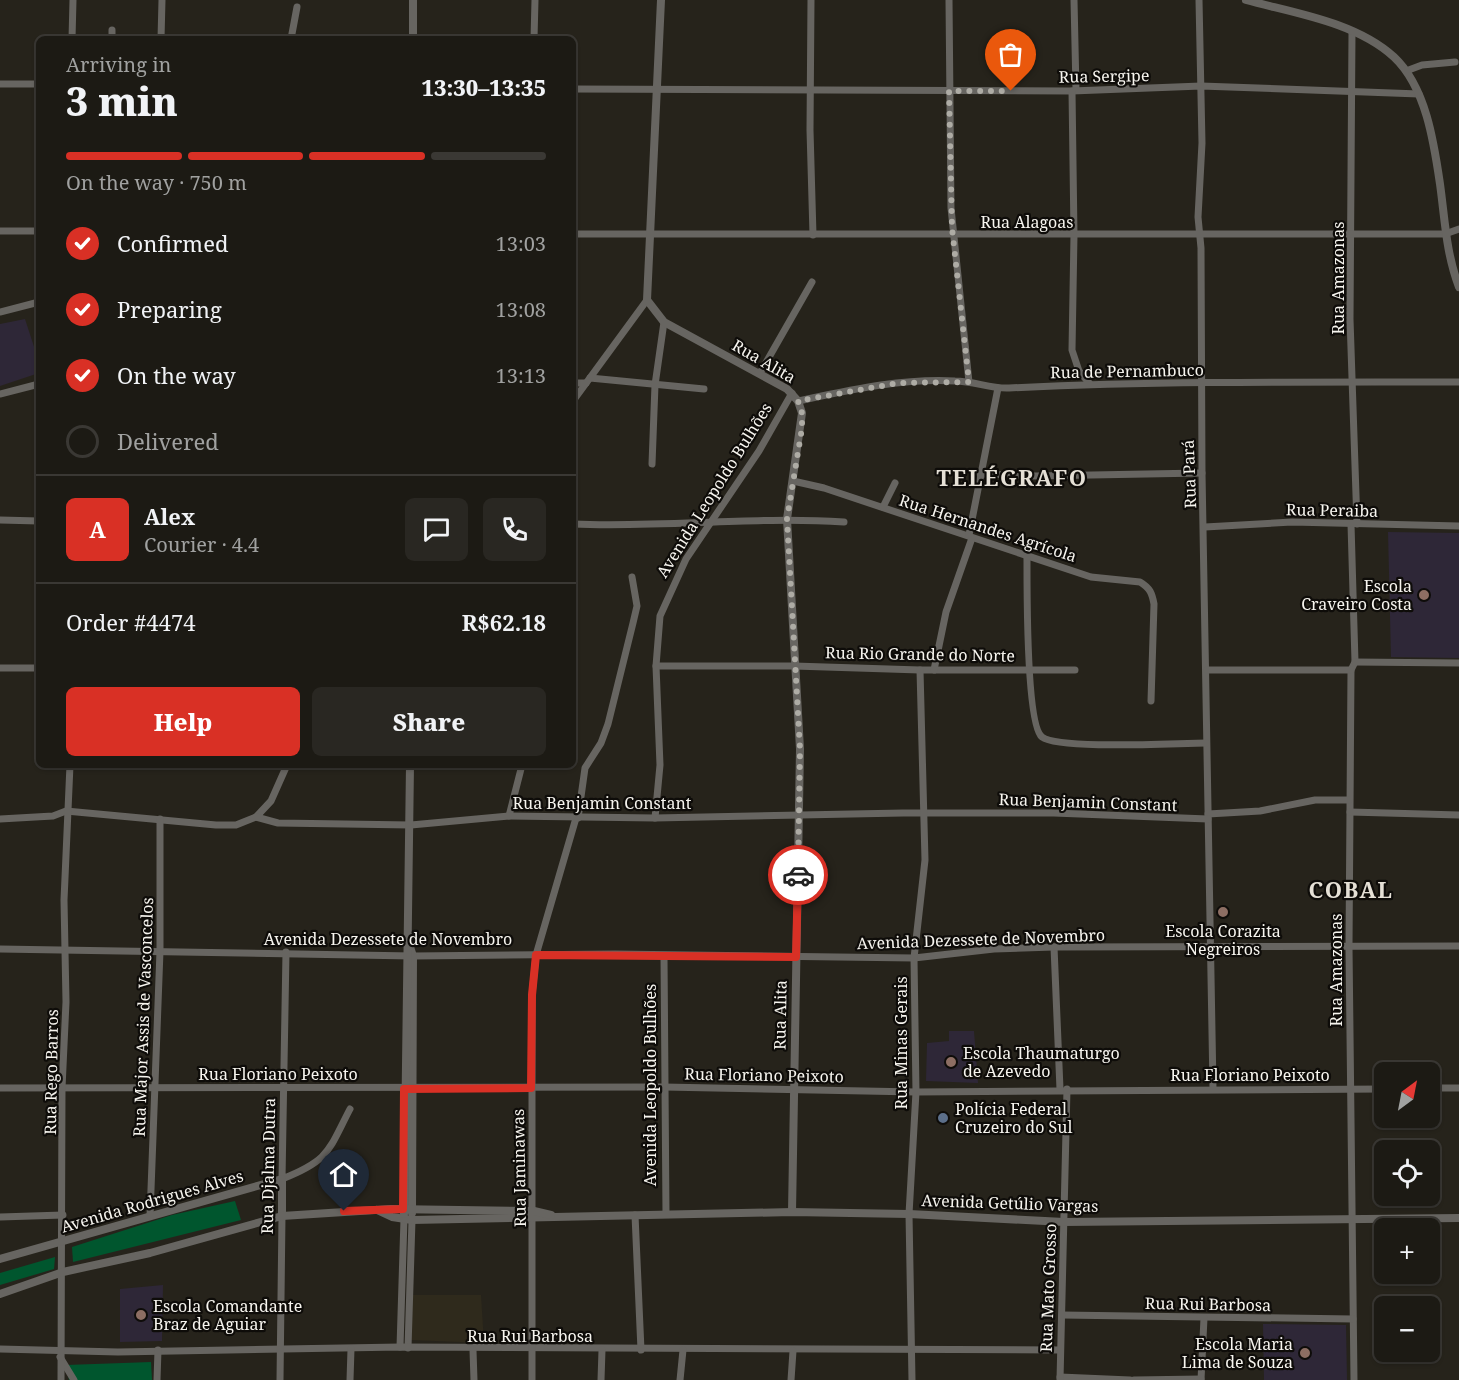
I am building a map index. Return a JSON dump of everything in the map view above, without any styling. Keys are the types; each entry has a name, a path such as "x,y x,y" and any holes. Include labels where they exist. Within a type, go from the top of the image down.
{"street":[{"path":"72,36 73,0"},
{"path":"161,36 162,0"},
{"path":"413,0 413,36"},
{"path":"534,36 535,0"},
{"path":"576,397 647,300 661,0"},
{"path":"812,0 813,235"},
{"path":"949,0 953,236 969,382"},
{"path":"1074,0 1072,350 1079,371 1090,384"},
{"name":"Rua Pará","path":"1199,0 1201,87 1198,217 1213,1088"},
{"path":"1246,0 1352,32 1380,47 1406,71 1419,94 1434,148 1443,206 1444,234 1459,287"},
{"path":"292,36 297,7"},
{"path":"112,30 112,36"},
{"name":"Rua Amazonas","path":"1352,32 1350,319 1353,382 1355,662 1351,670 1348,947 1354,1380"},
{"path":"1406,71 1422,65 1455,62"},
{"path":"0,84 36,84"},
{"name":"Rua Sergipe","path":"576,89 949,91 1201,87 1419,94"},
{"name":"Rua Alagoas","path":"576,234 953,236 1444,234 1459,229"},
{"path":"0,231 36,231"},
{"path":"760,373 812,282"},
{"path":"647,300 664,322 655,385 652,464"},
{"path":"0,312 36,303"},
{"name":"Rua Alita","path":"664,322 760,373 792,393 802,413 802,428 787,519 800,749 792,1212"},
{"path":"576,382 704,389"},
{"name":"Rua de Pernambuco","path":"798,401 898,383 969,382 998,388 1201,382 1459,382"},
{"path":"0,394 36,385"},
{"path":"934,670 946,612 970,536 998,388"},
{"name":"Avenida Leopoldo Bulhões","path":"656,818 660,765 657,636 664,605 686,559 759,451 792,393"},
{"path":"980,474 1036,476 1202,473"},
{"name":"Rua Hernandes Agrícola","path":"793,481 884,507 1091,577 1140,582 1152,593 1154,615 1151,701"},
{"path":"884,507 895,483"},
{"path":"576,524 648,525 787,519 844,522"},
{"path":"0,520 36,521"},
{"name":"Rua Peraiba","path":"1205,526 1292,522 1459,526"},
{"path":"1027,555 1033,721 1041,737 1053,742 1072,743 1206,743"},
{"name":"Rua Jaminawas","path":"532,1380 531,1088 532,995 536,955 577,818 585,768 601,743 608,724 637,606 632,577"},
{"path":"1355,662 1459,663"},
{"name":"Rua Rio Grande do Norte","path":"656,666 1075,670"},
{"path":"0,668 36,668"},
{"name":"Rua Minas Gerais","path":"912,1380 909,1214 916,1092 914,958 925,860 920,670"},
{"path":"1207,670 1351,670"},
{"name":"Rua Rego Barros","path":"61,1380 62,1088 66,1002 64,950 66,811 70,768"},
{"path":"256,817 271,801 286,768"},
{"path":"404,1348 408,1220 410,768"},
{"path":"509,816 521,768"},
{"name":"Rua Benjamin Constant","path":"0,819 53,816 66,811 216,825 236,825 256,817 278,823 411,825 509,816 656,818 1054,813 1208,817 1260,811 1308,800 1349,800"},
{"path":"1350,812 1459,815"},
{"name":"Rua Major Assis de Vasconcelos","path":"150,1216 160,951 160,819"},
{"name":"Avenida Dezessete de Novembro","path":"0,949 409,955 914,958 994,949 1054,947 1459,946"},
{"name":"Rua Mato Grosso","path":"1054,947 1064,1089 1064,1222 1060,1378"},
{"name":"Rua Djalma Dutra","path":"280,1380 286,952"},
{"name":"Avenida Leopoldo Bulhões","path":"664,956 666,1214"},
{"name":"Rua Floriano Peixoto","path":"0,1088 664,1087 916,1092 1213,1088 1374,1089"},
{"path":"1440,1088 1459,1088"},
{"name":"Avenida Rodrigues Alves","path":"0,1259 282,1179 312,1166 326,1155 336,1142 350,1109"},
{"name":"Avenida Getúlio Vargas","path":"282,1216 408,1209 472,1215"},
{"name":"Avenida Getúlio Vargas","path":"377,1210 408,1220 472,1215 560,1217 792,1212 909,1214 1064,1222 1459,1218"},
{"path":"0,1217 63,1215"},
{"path":"634,1215 642,1350"},
{"path":"0,1294 63,1272 150,1253 282,1216"},
{"name":"Rua Rui Barbosa","path":"1062,1315 1353,1319"},
{"path":"1060,1378 1201,1380 1204,1318"},
{"name":"Rua Rui Barbosa","path":"0,1349 61,1354 158,1350 404,1348 793,1351 1059,1350"},
{"path":"350,1380 351,1349"},
{"path":"157,1380 158,1350"},
{"path":"473,1350 474,1380"},
{"path":"601,1380 602,1350"},
{"path":"680,1380 682,1350"},
{"path":"790,1380 793,1351"},
{"path":"61,1354 74,1380"}],"shaded area":[{"path":"25,319 36,353 36,374 0,386 0,324"},
{"name":"Escola Craveiro Costa","path":"1388,532 1459,533 1459,658 1391,657"},
{"name":"Escola Thaumaturgo de Azevedo","path":"949,1031 974,1031 978,1083 926,1081 927,1043 949,1041"},
{"name":"Escola Comandante Braz de Aguiar","path":"163,1285 162,1341 120,1342 120,1289"},
{"path":"412,1295 481,1295 484,1343 411,1340"},
{"name":"Escola Maria Lima de Souza","path":"1263,1324 1346,1325 1347,1380 1264,1380"}],"green space":[{"path":"235,1201 241,1220 73,1262 72,1247 172,1215"},
{"path":"55,1257 54,1269 0,1285 0,1273"},
{"path":"151,1362 152,1380 69,1380 66,1365"}],"way so far":[{"path":"798,875 800,749 787,519 802,428 802,413 798,401 863,387 898,383 969,382 952,228 949,91 1011,91"}],"place":[{"name":"Escola Craveiro Costa","path":"1424,595"},
{"name":"Escola Corazita Negreiros","path":"1223,912"},
{"name":"Escola Thaumaturgo de Azevedo","path":"951,1062"},
{"name":"Polícia Federal Cruzeiro do Sul","path":"943,1118"},
{"name":"Escola Comandante Braz de Aguiar","path":"141,1315"},
{"name":"Escola Maria Lima de Souza","path":"1305,1353"}],"district":[{"name":"TELÉGRAFO","path":"1012,477"},
{"name":"COBAL","path":"1351,889"}],"route":[{"path":"344,1211 403,1209 404,1089 531,1088 532,995 536,955 796,957 798,875"}]}
